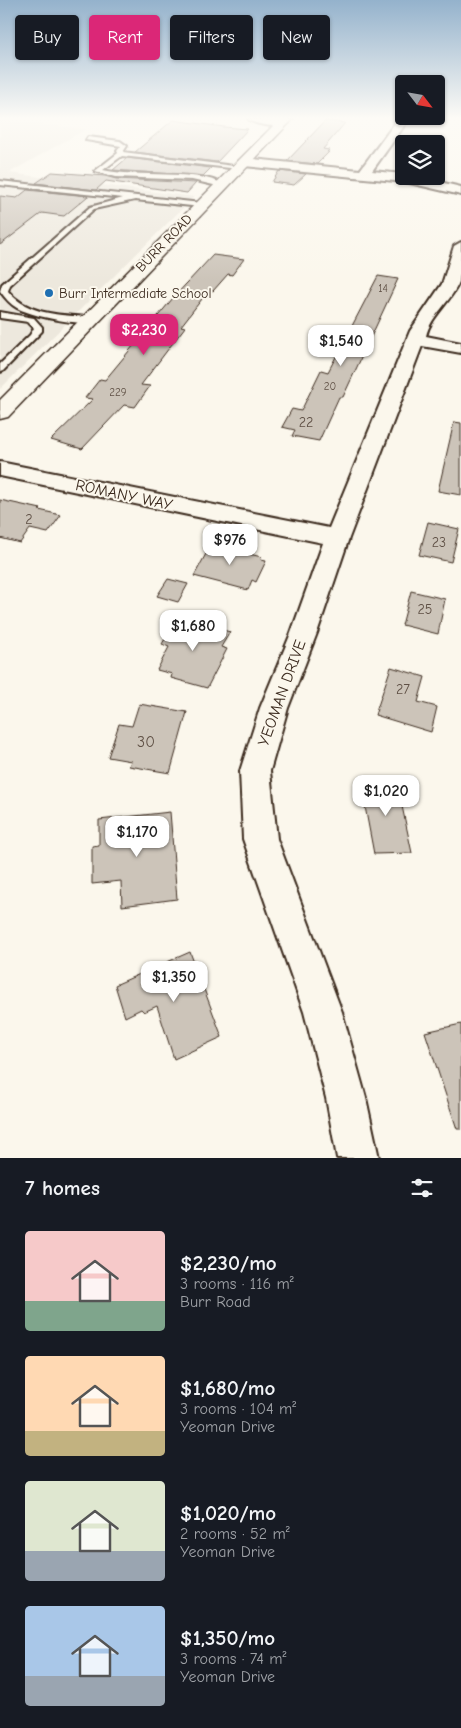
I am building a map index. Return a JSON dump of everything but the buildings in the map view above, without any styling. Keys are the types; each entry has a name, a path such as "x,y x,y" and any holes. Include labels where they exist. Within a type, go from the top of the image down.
{"street":[{"name":"BURR ROAD","path":"2,407 233,173"},
{"path":"372,173 405,178 461,191"},
{"name":"YEOMAN DRIVE","path":"358,1158 346,1098 323,1012 260,840 255,771 274,708 304,633 337,538 416,340 418,327 428,312 443,296 451,282 461,246"},
{"path":"416,340 461,348"},
{"name":"ROMANY WAY","path":"0,470 337,538"}],"lane":[{"path":"107,173 192,178 222,185"},
{"path":"0,183 201,206"},
{"path":"84,192 92,208"},
{"path":"89,320 54,316 20,307 9,299 4,291 6,284 92,208 134,198"},
{"path":"0,314 31,320 38,327 38,331 0,369"}],"shaded area":[{"name":"Burr Intermediate School","path":"0,173 194,197 0,389"}],"place":[{"name":"Burr Intermediate School","path":"49,293"}]}
